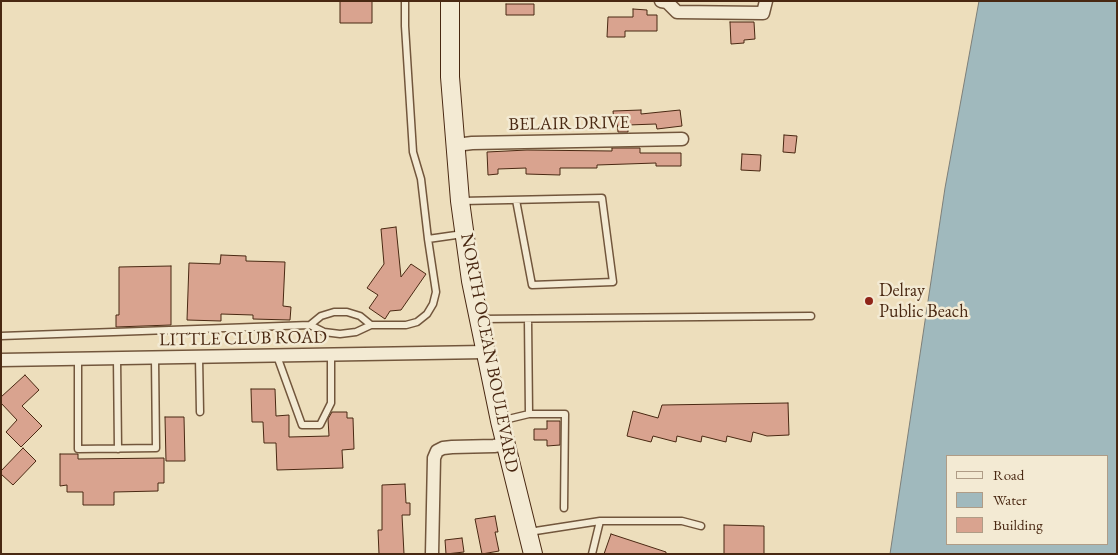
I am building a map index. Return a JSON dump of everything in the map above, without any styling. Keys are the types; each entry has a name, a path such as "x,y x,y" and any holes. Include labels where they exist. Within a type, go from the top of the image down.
{"main road":[{"name":"NORTH OCEAN BOULEVARD","path":"450,1 450,77 460,201 471,281 500,421 533,554"}],"street":[{"path":"665,2 677,12 765,7"},
{"name":"BELAIR DRIVE","path":"456,145 472,143 682,139"},
{"name":"LITTLE CLUB ROAD","path":"1,360 485,352"},
{"path":"432,554 434,458 437,451 452,447 506,444"}],"lane":[{"path":"1,336 310,325 324,332 340,334 356,332 371,325 406,326 417,322 427,314 433,304 436,292 421,179 413,152 405,1"},
{"path":"460,201 602,198 613,282 532,285 516,200"},
{"path":"428,239 464,234"},
{"path":"310,325 321,316 334,312 347,312 360,316 371,325"},
{"path":"478,319 811,316"},
{"path":"528,319 529,414"},
{"path":"277,356 302,425 320,425 331,403 331,355"},
{"path":"199,357 200,412"},
{"path":"117,358 118,449"},
{"path":"78,359 78,449 118,449 156,448 155,358"},
{"path":"500,421 529,414 565,414 564,508"},
{"path":"527,532 600,522 682,521 701,526"},
{"path":"592,554 600,522"}],"water":[{"path":"979,1 1117,1 1117,554 890,554 945,188"}],"building":[{"path":"340,1 372,1 372,23 340,23"},
{"path":"506,4 534,4 534,15 506,15"},
{"path":"633,9 647,10 647,15 657,15 657,31 625,31 625,37 607,37 608,17 633,17"},
{"path":"730,22 754,22 755,39 744,40 744,43 731,44"},
{"path":"641,110 641,114 680,110 682,126 657,129 656,124 628,125 628,132 618,132 617,121 614,121 613,111"},
{"path":"784,135 797,136 795,153 783,152"},
{"path":"612,148 640,148 640,153 681,153 681,166 656,166 656,163 597,165 597,168 560,168 560,175 526,174 526,168 498,169 498,174 488,175 487,152 527,150 612,151"},
{"path":"742,154 761,155 760,171 741,170"},
{"path":"396,227 401,277 411,264 426,274 401,310 390,311 385,319 369,308 378,295 367,288 384,264 381,229"},
{"path":"221,255 246,256 246,261 285,262 283,306 291,307 290,320 253,319 253,315 221,314 221,321 187,320 189,263 220,264"},
{"path":"171,266 171,325 116,327 116,315 119,315 119,267"},
{"path":"25,375 39,390 22,406 42,426 21,447 6,432 17,420 1,403 1,397"},
{"path":"251,389 275,389 276,416 289,415 289,437 329,436 328,419 332,412 347,412 347,418 353,418 354,449 342,450 343,468 277,470 276,443 264,443 263,422 252,422"},
{"path":"788,403 789,435 767,436 753,432 751,442 727,436 726,442 702,436 701,442 677,436 676,442 653,436 651,442 627,436 633,411 658,418 662,405"},
{"path":"165,417 184,417 185,461 166,461"},
{"path":"547,421 560,421 560,445 547,446 547,440 534,440 534,429 547,429"},
{"path":"23,448 36,461 13,485 1,474 1,471"},
{"path":"60,454 78,454 78,459 164,458 164,483 158,483 158,491 114,492 114,505 83,505 83,492 67,492 67,485 60,486"},
{"path":"405,484 406,503 410,503 410,515 402,515 404,554 379,554 378,530 382,530 382,485"},
{"path":"495,516 498,532 495,532 499,551 482,554 475,519"},
{"path":"724,525 764,526 764,554 724,554"},
{"path":"611,534 666,552 666,554 604,554"},
{"path":"462,538 464,552 446,554 445,540"}],"place":[{"name":"Delray Public Beach","path":"869,301"}]}
